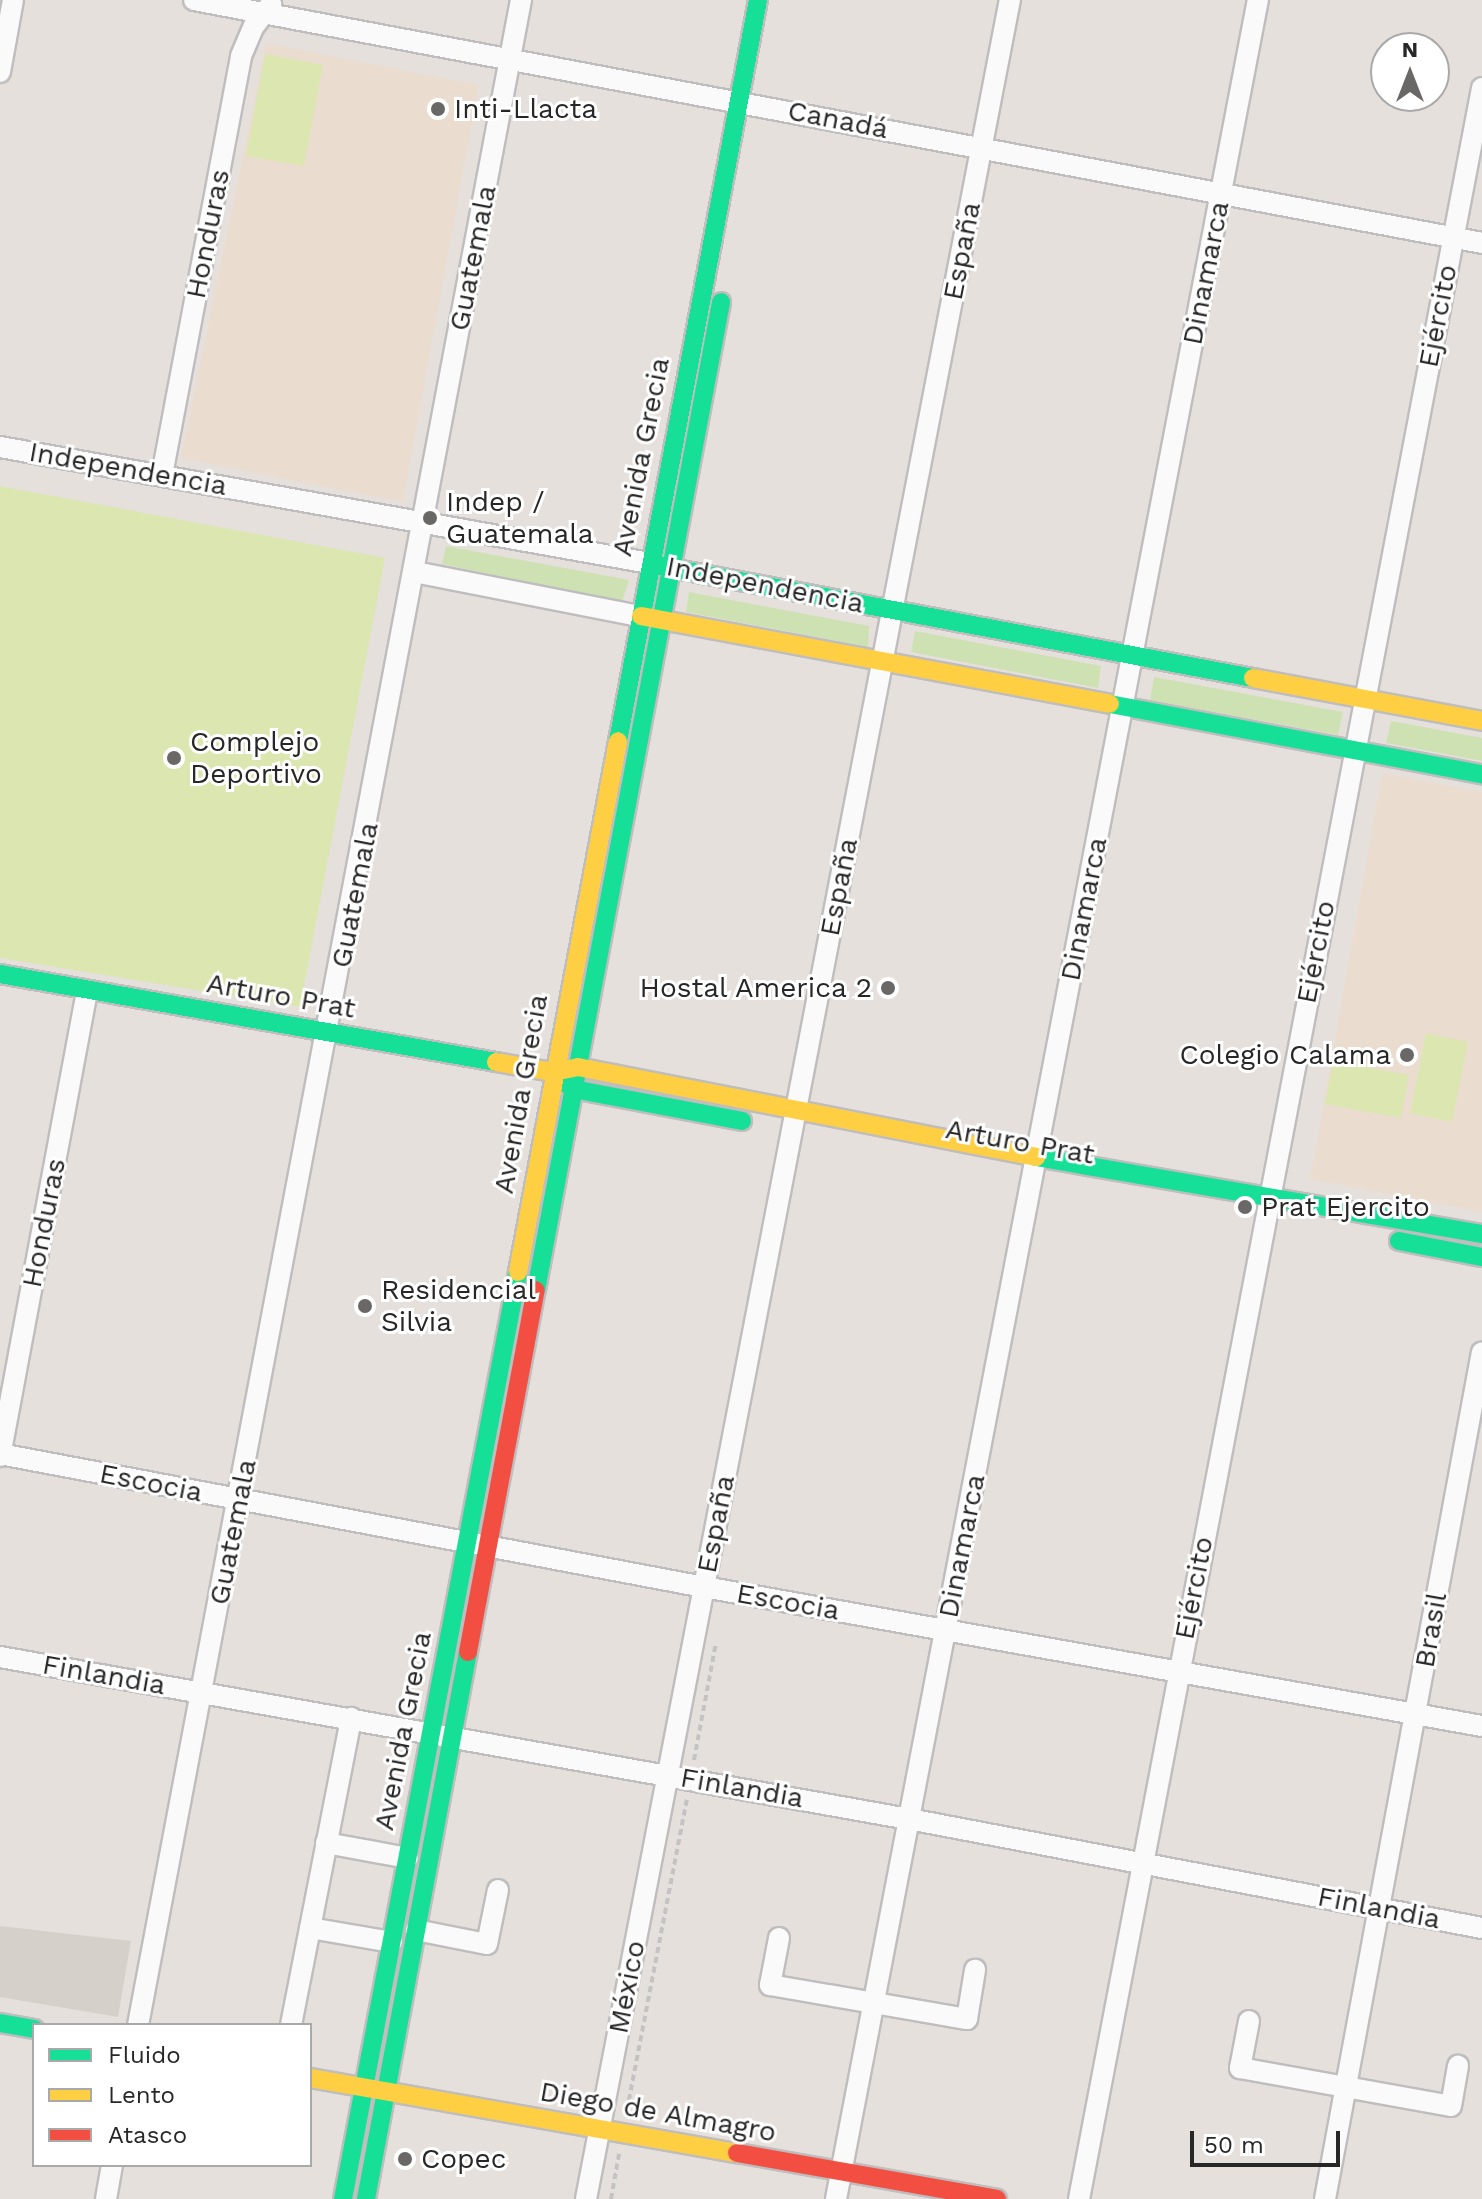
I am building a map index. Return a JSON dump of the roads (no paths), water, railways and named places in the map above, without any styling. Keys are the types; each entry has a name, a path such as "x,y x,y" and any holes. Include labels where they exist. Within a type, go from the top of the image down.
{"main road":[{"name":"Avenida Grecia","path":"343,2199 431,1732 477,1544 578,1067 672,568 749,103 758,0"},
{"name":"Avenida Grecia","path":"366,2199 452,1736 477,1544 553,1072 649,563 749,103 778,0"},
{"name":"Independencia","path":"649,563 1482,721"},
{"name":"Independencia","path":"639,616 1482,774"},
{"name":"Arturo Prat","path":"0,974 553,1072 578,1067 793,1127 1035,1164"},
{"name":"Arturo Prat","path":"553,1072 573,1089 1035,1164 1267,1207 1482,1257"},
{"name":"Arturo Prat","path":"1267,1207 1482,1234"},
{"path":"0,2023 32,2029"},
{"name":"Diego de Almagro","path":"312,2078 997,2199"}],"street":[{"path":"0,72 13,0"},
{"name":"Canadá","path":"194,0 269,6 510,59 1482,243"},
{"name":"Guatemala","path":"138,2023 330,1033 521,0"},
{"name":"España","path":"668,1775 1010,0"},
{"name":"Dinamarca","path":"836,2199 1258,0"},
{"name":"Honduras","path":"162,475 241,56 246,40 269,6"},
{"name":"Ejército","path":"1079,2199 1177,1672 1482,88"},
{"name":"Independencia","path":"0,447 649,563"},
{"name":"Independencia","path":"415,572 639,616"},
{"name":"Honduras","path":"0,1455 87,991"},
{"name":"Brasil","path":"1325,2199 1482,1352"},
{"name":"Escocia","path":"0,1455 704,1587 1482,1726"},
{"name":"Finlandia","path":"0,1657 909,1819 1482,1928"},
{"path":"291,2023 351,1718"},
{"name":"México","path":"586,2199 668,1775"},
{"path":"326,1843 408,1858"},
{"path":"416,1930 487,1944 498,1890"},
{"path":"310,1928 392,1942"},
{"path":"779,1938 770,1985 874,2004 967,2019 975,1970"},
{"path":"1249,2021 1240,2068 1451,2106 1458,2066"},
{"path":"106,2199 112,2167"}],"place":[{"name":"Inti-Llacta","path":"438,109"},
{"name":"Indep / Guatemala","path":"430,518"},
{"name":"Complejo Deportivo","path":"174,758"},
{"name":"Hostal America 2","path":"888,988"},
{"name":"Colegio Calama","path":"1407,1055"},
{"name":"Prat Ejercito","path":"1245,1207"},
{"name":"Residencial Silvia","path":"365,1306"},
{"name":"Copec","path":"405,2159"}]}
